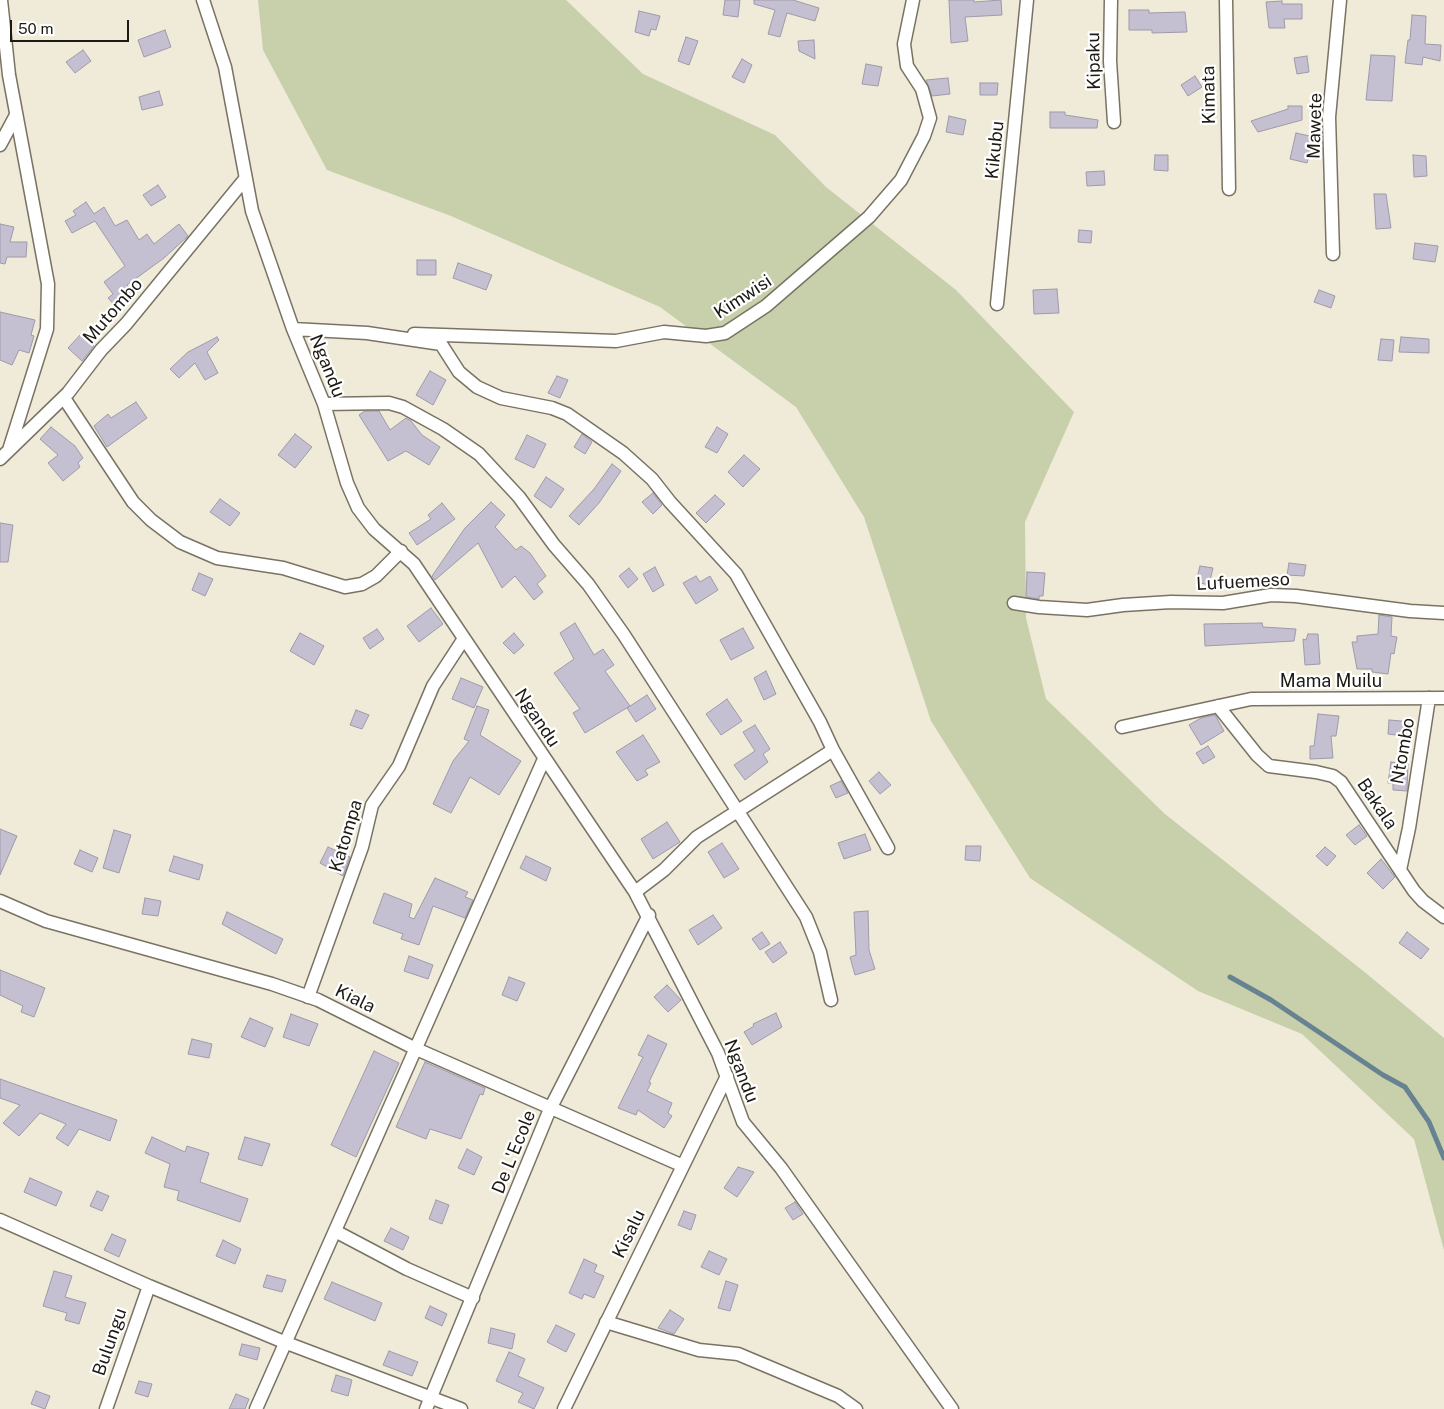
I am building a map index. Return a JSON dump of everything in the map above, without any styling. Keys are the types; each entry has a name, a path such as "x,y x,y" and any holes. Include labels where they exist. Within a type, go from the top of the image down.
{"street":[{"path":"2,0 9,75 48,284 47,329 5,455"},
{"name":"Ngandu","path":"203,0 225,67 252,211 293,329 324,404 347,483 358,508 374,529 414,564 463,640 636,892 727,1076 734,1103 743,1122 781,1168 952,1409"},
{"name":"Kimwisi","path":"368,333 488,335 541,340 596,338 616,341 664,332 706,336 725,333 766,306 800,279 869,216 901,180 924,136 930,118 922,89 907,66 904,44 913,0"},
{"name":"Kikubu","path":"997,304 1027,0"},
{"name":"Kipaku","path":"1112,0 1110,61 1114,122"},
{"name":"Kimata","path":"1226,0 1229,188"},
{"name":"Mawete","path":"1333,254 1329,117 1340,0"},
{"path":"0,144 16,115"},
{"name":"Mutombo","path":"5,455 64,398 101,350 126,324 245,180"},
{"path":"293,329 368,333 441,344 460,372 477,387 501,398 552,408 566,414 623,453 652,479 670,502 736,574 820,722 833,750 888,848"},
{"path":"64,398 133,502 151,520 180,542 217,558 283,568 345,587 362,584 376,576 401,551"},
{"path":"324,404 389,403 403,407 443,429 479,454 519,497 554,544 588,584 624,635 806,917 820,952 831,1000"},
{"name":"Lufuemeso","path":"1014,603 1039,607 1087,610 1123,605 1171,602 1223,603 1271,596 1296,596 1410,611 1444,613"},
{"name":"Katompa","path":"308,997 357,862 372,805 399,766 433,686 463,640"},
{"name":"Ntombo","path":"1400,870 1409,828 1429,698"},
{"name":"Mama Muilu","path":"1122,727 1251,699 1444,698"},
{"name":"Bakala","path":"1218,706 1257,755 1270,766 1316,772 1333,776 1342,782 1400,870 1423,901 1444,917"},
{"path":"636,892 664,870 697,836 833,750"},
{"path":"256,1409 414,1048 544,759"},
{"name":"Kiala","path":"0,901 46,921 272,984 308,997 414,1048 682,1166"},
{"name":"De L'Ecole","path":"429,1404 550,1109 649,915"},
{"name":"Kisalu","path":"564,1409 727,1076"},
{"path":"0,1220 148,1286 429,1404 461,1409"},
{"path":"335,1231 407,1269 473,1298"},
{"name":"Bulungu","path":"106,1409 148,1286"},
{"path":"606,1322 699,1350 738,1354 838,1396 856,1409"}],"green space":[{"path":"258,0 566,0 643,74 775,135 826,187 956,290 1074,412 1025,522 1026,618 1046,699 1165,814 1367,974 1444,1038 1444,1250 1414,1139 1302,1034 1198,991 1030,878 931,721 864,517 796,407 660,307 451,216 327,170 263,50"}],"building":[{"path":"725,0 740,0 738,17 723,15"},
{"path":"754,0 793,0 819,8 815,21 787,13 780,37 768,34 775,10 754,4"},
{"path":"949,0 974,0 974,2 1001,0 1002,15 965,17 968,41 951,43"},
{"path":"1282,1 1282,4 1302,4 1302,19 1284,19 1285,28 1269,28 1266,2"},
{"path":"1129,10 1149,10 1149,13 1185,12 1187,32 1152,33 1152,30 1129,30"},
{"path":"639,11 660,16 656,30 651,29 649,36 635,32"},
{"path":"1412,15 1426,16 1425,44 1441,45 1440,61 1423,57 1422,65 1405,63 1408,40 1410,40"},
{"path":"165,30 171,47 144,57 138,40"},
{"path":"686,37 698,41 689,65 678,61"},
{"path":"814,40 815,59 799,51 798,41"},
{"path":"83,50 91,61 75,73 66,62"},
{"path":"1371,55 1395,56 1392,101 1366,100"},
{"path":"1307,56 1309,72 1297,74 1294,58"},
{"path":"742,59 752,65 744,83 732,77"},
{"path":"866,64 882,67 878,86 862,84"},
{"path":"1195,76 1202,87 1188,96 1181,85"},
{"path":"948,78 950,94 932,96 926,80"},
{"path":"980,83 998,83 997,95 980,95"},
{"path":"159,91 163,105 142,110 139,97"},
{"path":"1288,106 1302,106 1302,120 1258,132 1251,121 1288,109"},
{"path":"1050,112 1065,112 1065,115 1098,120 1097,128 1050,128"},
{"path":"949,116 966,120 963,135 946,132"},
{"path":"1296,133 1314,137 1307,163 1290,159"},
{"path":"1155,155 1168,155 1168,171 1154,170"},
{"path":"1413,155 1426,156 1427,176 1414,177"},
{"path":"1104,171 1105,185 1087,186 1086,172"},
{"path":"158,185 166,197 151,206 143,195"},
{"path":"1374,194 1386,194 1391,228 1376,229"},
{"path":"86,202 94,214 104,207 115,226 127,220 139,240 147,234 154,244 179,224 188,236 164,258 127,285 134,292 117,308 108,298 113,294 104,282 125,266 95,221 72,233 65,221 76,215 73,211"},
{"path":"0,224 14,227 10,242 27,242 26,257 7,257 5,264 0,263"},
{"path":"1079,230 1092,231 1091,243 1078,242"},
{"path":"1415,243 1438,246 1435,262 1413,259"},
{"path":"417,260 436,260 436,275 417,275"},
{"path":"458,263 492,275 486,290 453,278"},
{"path":"1057,289 1059,313 1034,314 1033,290"},
{"path":"1319,290 1335,296 1331,308 1314,302"},
{"path":"0,312 35,320 31,335 34,336 29,353 19,350 12,365 0,360"},
{"path":"81,334 94,346 82,361 68,348"},
{"path":"217,337 219,340 207,352 218,373 205,380 195,363 179,378 170,369 188,352"},
{"path":"1401,337 1429,339 1429,353 1399,352"},
{"path":"1381,339 1394,340 1392,361 1378,360"},
{"path":"430,371 446,380 433,405 416,395"},
{"path":"557,376 568,380 560,398 548,393"},
{"path":"136,402 147,418 107,447 94,426 108,414 111,418"},
{"path":"365,411 379,411 390,430 406,418 411,421 422,435 440,447 429,465 406,451 388,461 359,415"},
{"path":"51,427 75,446 83,458 78,463 80,467 63,481 48,463 58,455 40,439"},
{"path":"717,427 728,434 717,453 705,447"},
{"path":"295,434 312,447 295,468 278,455"},
{"path":"582,434 592,442 585,454 574,447"},
{"path":"527,435 546,444 534,468 515,459"},
{"path":"744,455 760,469 743,487 728,472"},
{"path":"612,464 621,471 599,503 579,525 569,516 594,489"},
{"path":"546,477 564,489 551,508 534,496"},
{"path":"653,493 662,505 653,514 642,502"},
{"path":"715,495 725,504 706,523 696,513"},
{"path":"220,499 240,513 230,526 210,512"},
{"path":"491,502 505,515 495,527 516,550 521,546 530,553 546,576 537,584 543,592 534,600 515,576 502,588 478,543 435,580 432,576 465,528"},
{"path":"442,503 455,519 417,545 409,533 431,519 428,515"},
{"path":"0,523 13,525 8,562 0,562"},
{"path":"1289,563 1306,565 1304,576 1287,575"},
{"path":"1200,566 1213,568 1209,585 1196,582"},
{"path":"655,567 664,585 653,592 643,574"},
{"path":"629,568 638,579 628,588 619,576"},
{"path":"1027,572 1045,573 1043,596 1039,596 1039,599 1026,597"},
{"path":"199,573 213,579 205,596 192,590"},
{"path":"696,576 700,582 710,576 718,590 696,604 683,583"},
{"path":"431,608 443,624 419,642 407,626"},
{"path":"1379,615 1392,617 1391,636 1397,637 1394,654 1391,653 1388,674 1372,672 1372,669 1357,669 1352,642 1357,642 1357,636 1378,634"},
{"path":"575,623 594,655 603,649 614,665 605,671 630,706 585,733 573,713 580,709 554,673 574,659 560,633"},
{"path":"1262,623 1263,627 1296,629 1294,641 1205,646 1204,624"},
{"path":"743,628 754,648 731,660 720,640"},
{"path":"377,629 384,639 370,649 363,638"},
{"path":"300,633 324,646 314,665 290,651"},
{"path":"514,633 524,645 514,654 503,643"},
{"path":"1308,634 1318,634 1320,664 1305,665 1303,639 1306,640"},
{"path":"766,671 776,694 764,700 754,678"},
{"path":"461,678 483,687 474,708 452,699"},
{"path":"647,695 656,709 636,722 627,708"},
{"path":"727,699 742,721 721,735 706,714"},
{"path":"477,706 489,710 480,735 521,761 499,795 470,777 451,813 433,804 453,761 469,741 464,739"},
{"path":"356,710 369,715 362,729 350,725"},
{"path":"1318,714 1339,716 1336,736 1331,736 1333,758 1310,759 1310,746 1314,746"},
{"path":"1215,715 1224,731 1201,745 1189,725 1201,718"},
{"path":"1389,720 1413,722 1412,737 1388,734"},
{"path":"755,725 770,749 763,754 768,762 745,780 734,765 755,751 743,732"},
{"path":"643,735 660,762 645,770 648,775 637,781 616,752"},
{"path":"1208,746 1215,757 1203,764 1196,753"},
{"path":"1391,762 1408,764 1407,791 1393,790 1393,783 1388,783"},
{"path":"879,772 891,785 880,794 869,781"},
{"path":"841,781 848,793 836,798 830,786"},
{"path":"667,822 680,842 653,859 641,839"},
{"path":"1359,825 1367,836 1355,845 1346,835"},
{"path":"0,829 17,836 0,875"},
{"path":"114,830 131,835 119,873 103,868"},
{"path":"865,834 871,850 844,859 838,843"},
{"path":"722,843 739,869 724,878 708,852"},
{"path":"966,846 981,846 980,861 965,860"},
{"path":"328,847 350,857 343,876 320,863"},
{"path":"1325,847 1336,856 1327,866 1316,856"},
{"path":"80,850 98,858 92,872 74,864"},
{"path":"174,856 203,865 199,880 169,871"},
{"path":"526,856 551,868 546,881 520,868"},
{"path":"1381,859 1395,877 1383,889 1367,873"},
{"path":"435,878 468,892 465,897 473,900 465,918 433,906 419,945 401,939 403,934 373,923 384,893 412,904 409,917 414,919"},
{"path":"145,898 161,901 158,916 142,914"},
{"path":"868,911 869,950 875,969 855,975 850,957 856,955 854,912"},
{"path":"227,912 283,939 276,954 222,924"},
{"path":"713,915 722,928 698,945 689,930"},
{"path":"762,932 770,944 760,950 752,939"},
{"path":"1407,932 1429,949 1421,959 1399,943"},
{"path":"780,942 787,953 773,963 765,952"},
{"path":"409,956 433,965 428,979 404,971"},
{"path":"0,970 45,988 34,1017 21,1012 23,1006 0,995"},
{"path":"509,977 525,983 517,1001 502,995"},
{"path":"667,985 681,1000 668,1012 654,997"},
{"path":"776,1013 782,1027 752,1045 744,1032 754,1026 753,1024"},
{"path":"291,1014 318,1024 309,1046 283,1037"},
{"path":"250,1018 273,1028 265,1047 241,1037"},
{"path":"648,1035 667,1044 649,1082 651,1083 647,1091 672,1103 668,1113 672,1116 664,1128 638,1110 636,1115 618,1108 643,1057 638,1055"},
{"path":"192,1039 212,1044 209,1058 188,1054"},
{"path":"374,1051 399,1063 356,1157 331,1145"},
{"path":"425,1062 485,1088 483,1095 480,1094 461,1139 430,1129 426,1139 396,1127"},
{"path":"0,1079 117,1120 110,1141 79,1129 68,1146 56,1138 66,1124 40,1113 19,1136 3,1123 20,1105 0,1098"},
{"path":"152,1137 185,1152 187,1146 209,1153 200,1182 248,1199 240,1222 177,1200 179,1191 164,1187 170,1164 145,1153"},
{"path":"245,1137 270,1144 262,1166 238,1159"},
{"path":"467,1149 482,1157 474,1175 458,1168"},
{"path":"738,1167 754,1172 737,1197 724,1188"},
{"path":"30,1178 62,1192 56,1206 24,1192"},
{"path":"97,1191 109,1196 102,1211 90,1206"},
{"path":"436,1200 449,1205 442,1224 429,1219"},
{"path":"795,1202 803,1214 793,1220 785,1208"},
{"path":"684,1211 696,1215 691,1230 678,1225"},
{"path":"391,1228 409,1237 403,1250 384,1241"},
{"path":"112,1234 126,1240 119,1257 104,1250"},
{"path":"223,1240 241,1249 235,1264 216,1256"},
{"path":"709,1251 727,1259 719,1275 701,1267"},
{"path":"584,1259 597,1265 594,1272 604,1276 594,1298 584,1294 582,1299 569,1293"},
{"path":"54,1271 72,1276 65,1297 86,1303 79,1324 65,1320 67,1313 43,1306"},
{"path":"267,1275 286,1280 282,1292 263,1287"},
{"path":"726,1281 738,1285 730,1311 718,1308"},
{"path":"332,1282 382,1303 375,1321 324,1299"},
{"path":"430,1306 447,1314 442,1326 425,1318"},
{"path":"670,1310 684,1319 674,1334 658,1328"},
{"path":"556,1325 575,1334 566,1352 547,1342"},
{"path":"491,1328 515,1334 512,1349 488,1343"},
{"path":"242,1344 260,1348 257,1360 239,1355"},
{"path":"389,1351 418,1362 412,1376 383,1365"},
{"path":"509,1352 525,1359 518,1376 544,1388 534,1409 518,1402 523,1393 496,1381"},
{"path":"336,1375 352,1380 348,1396 331,1391"},
{"path":"139,1381 152,1384 148,1397 135,1393"},
{"path":"36,1391 50,1396 45,1409 31,1404"},
{"path":"236,1394 249,1399 245,1409 229,1409"}],"waterway":[{"path":"1230,977 1271,1000 1383,1075 1405,1087 1429,1122 1444,1158"}]}
